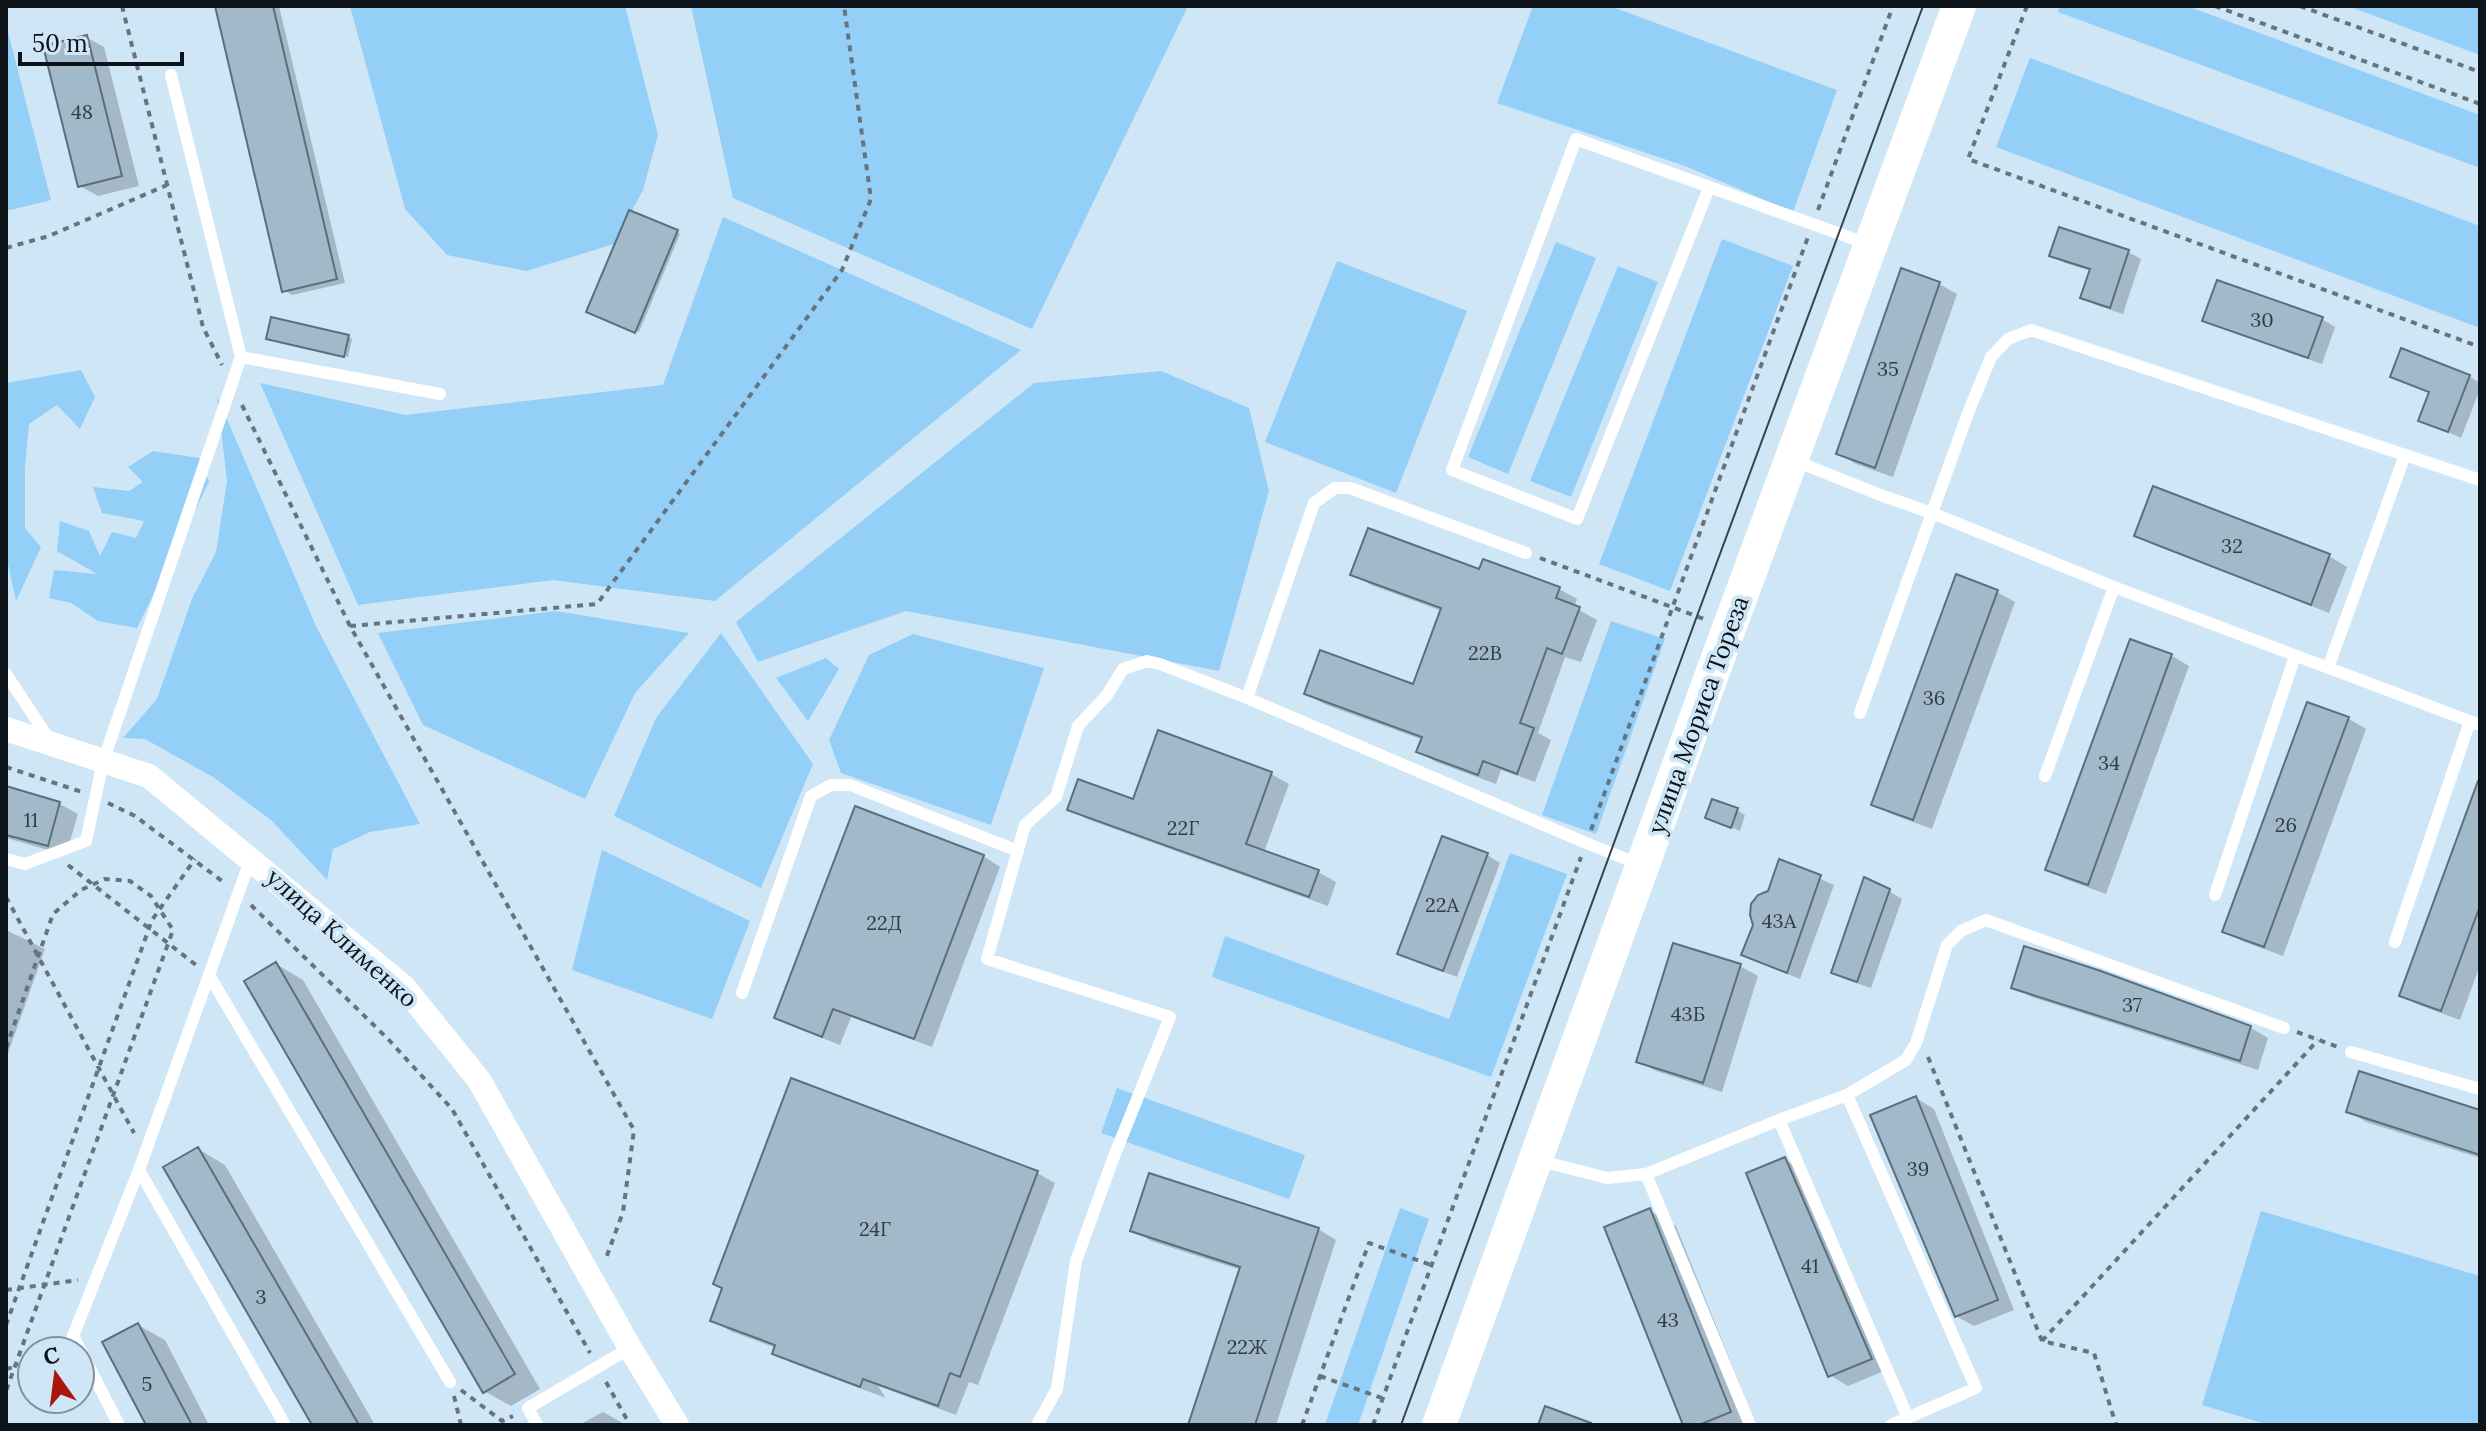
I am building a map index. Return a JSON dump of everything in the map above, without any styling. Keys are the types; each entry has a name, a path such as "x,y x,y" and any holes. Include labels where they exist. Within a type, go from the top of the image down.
{"street":[{"name":"улица Мориса Тореза","path":"1439,1425 1959,6"},
{"name":"улица Клименко","path":"6,729 149,776 404,987 479,1080 630,1348 677,1425"}],"lane":[{"path":"6,859 25,864 86,841 103,762 241,357 171,75"},
{"path":"1709,188 1577,519 1452,470 1576,139 1871,245"},
{"path":"1860,713 1991,357 2008,339 2031,330 2480,480"},
{"path":"241,357 440,394"},
{"path":"2328,668 2405,455"},
{"path":"1792,460 2114,587 2475,723 2395,942"},
{"path":"1247,698 1314,503 1335,488 1350,488 1526,553"},
{"path":"2045,776 2114,587"},
{"path":"2215,895 2295,656"},
{"path":"1037,1425 1057,1389 1076,1261 1170,1017 987,959 1025,825 1056,797 1078,726 1107,695 1123,669 1147,661 1160,664 1643,865"},
{"path":"6,674 53,745"},
{"path":"742,993 811,796 831,785 850,785 1018,851"},
{"path":"119,1425 73,1336 139,1170 251,858"},
{"path":"1537,1160 1607,1178 1646,1174 1847,1095 1906,1060 1916,1043 1947,945 1961,931 1986,920 2284,1028"},
{"path":"209,975 450,1382"},
{"path":"2351,1052 2480,1089"},
{"path":"1847,1095 1976,1388 1891,1425"},
{"path":"1779,1120 1908,1418"},
{"path":"139,1170 285,1425"},
{"path":"1646,1174 1750,1425"},
{"path":"537,1425 528,1408 630,1348"}],"path":[{"path":"122,6 203,327 350,626 634,1130 623,1212 595,1287"},
{"path":"350,626 597,604 842,270 871,199 844,6"},
{"path":"1373,1425 1893,6"},
{"path":"2027,6 1968,159 2480,347"},
{"path":"2215,6 2480,104"},
{"path":"2300,6 2480,72"},
{"path":"6,248 49,236 168,185"},
{"path":"1526,553 1697,616"},
{"path":"6,767 96,796 135,816 239,894 388,1039 452,1109 630,1425"},
{"path":"53,853 209,975"},
{"path":"6,1325 149,928 195,859"},
{"path":"6,1048 53,914 81,890 105,879 130,881 151,896 173,930 6,1391"},
{"path":"6,897 145,1153"},
{"path":"2284,1028 2351,1052"},
{"path":"2042,1341 2318,1040"},
{"path":"1916,1043 1929,1058 2042,1341"},
{"path":"1302,1425 1369,1243 1431,1265"},
{"path":"6,1290 97,1277"},
{"path":"2042,1341 2094,1353 2116,1425"},
{"path":"6,1369 15,1367"},
{"path":"1320,1376 1383,1399"},
{"path":"450,1382 501,1423 528,1408"},
{"path":"450,1382 461,1425"}],"shaded area":[{"path":"350,6 625,6 658,135 643,190 614,244 526,271 447,255 405,209"},
{"path":"691,6 1188,6 1032,329 733,198"},
{"path":"1533,6 1610,6 1837,90 1793,212 1685,166 1497,103"},
{"path":"2060,6 2187,6 2480,115 2480,168 2058,12"},
{"path":"2348,6 2480,6 2480,55"},
{"path":"6,24 51,200 6,211"},
{"path":"2030,58 2480,226 2480,328 1996,147"},
{"path":"723,217 1021,350 715,601 553,580 358,605 260,383 405,415 663,385"},
{"path":"1722,239 1793,266 1670,591 1599,564"},
{"path":"1556,242 1596,258 1508,474 1468,457"},
{"path":"1337,261 1467,311 1396,493 1265,442"},
{"path":"1618,266 1658,282 1571,497 1530,481"},
{"path":"81,370 95,397 80,429 57,405 29,424 25,528 41,547 16,601 6,555 6,383"},
{"path":"1161,371 1249,408 1269,491 1219,671 906,611 758,662 736,622 1034,383"},
{"path":"217,396 316,626 420,824 370,832 333,849 327,880 271,820 213,777 145,739 123,738 157,699 192,599 216,552 227,481"},
{"path":"153,451 199,458 209,482 137,628 98,621 71,603 49,598 54,570 97,574 57,551 60,521 89,531 100,556 112,532 136,538 144,521 102,513 93,487 129,491 143,482 128,467"},
{"path":"556,611 689,633 635,693 585,799 423,725 378,633"},
{"path":"1611,621 1665,639 1596,834 1542,815"},
{"path":"721,633 813,764 761,888 614,816 656,718"},
{"path":"913,634 1044,668 991,825 841,773 829,740 869,655"},
{"path":"826,658 839,669 808,721 776,678"},
{"path":"602,850 750,921 712,1019 572,970"},
{"path":"1510,853 1567,874 1491,1077 1212,977 1225,936 1449,1019"},
{"path":"1117,1088 1305,1155 1289,1199 1101,1133"},
{"path":"1400,1208 1429,1219 1358,1425 1325,1425"},
{"path":"2261,1211 2480,1276 2480,1425 2269,1425 2202,1405"}],"building":[{"path":"215,6 273,6 337,279 282,292"},
{"path":"87,35 122,176 78,187 43,46"},
{"path":"629,210 678,230 635,333 586,312"},
{"path":"2059,227 2129,250 2110,308 2080,298 2090,269 2049,256"},
{"path":"1901,268 1940,282 1875,468 1836,454"},
{"path":"2217,280 2323,317 2308,358 2202,321"},
{"path":"271,317 349,335 344,357 266,339"},
{"path":"2401,348 2470,375 2448,432 2418,421 2429,392 2390,377"},
{"path":"2153,486 2330,554 2311,605 2134,536"},
{"path":"1368,528 1479,569 1483,559 1560,587 1556,598 1580,607 1562,654 1547,648 1520,723 1534,728 1517,774 1483,761 1478,775 1416,752 1422,737 1304,694 1320,650 1413,684 1441,608 1350,575"},
{"path":"1956,574 1998,590 1913,820 1871,805"},
{"path":"2130,639 2172,654 2088,885 2045,870"},
{"path":"2307,702 2349,717 2264,947 2222,932"},
{"path":"1158,730 1272,772 1246,844 1319,870 1309,897 1067,810 1078,779 1133,799"},
{"path":"2478,781 2480,906 2441,1011 2399,996"},
{"path":"6,786 60,802 48,846 6,835"},
{"path":"1712,799 1738,808 1731,828 1705,818"},
{"path":"855,806 984,855 914,1039 833,1009 822,1037 774,1018"},
{"path":"1442,836 1488,853 1443,971 1397,954"},
{"path":"1779,859 1821,875 1787,973 1741,955 1753,925 1751,904 1758,895 1768,891"},
{"path":"1864,877 1890,889 1857,982 1831,973"},
{"path":"1673,943 1741,964 1703,1083 1636,1062"},
{"path":"2024,946 2251,1026 2240,1061 2011,988"},
{"path":"276,962 515,1374 483,1393 244,981"},
{"path":"2359,1071 2480,1110 2480,1155 2346,1112"},
{"path":"791,1078 1038,1171 960,1377 950,1373 938,1406 863,1379 860,1387 772,1354 775,1345 710,1321 722,1288 713,1284"},
{"path":"1916,1096 1998,1300 1955,1317 1870,1115"},
{"path":"198,1147 359,1425 312,1425 163,1167"},
{"path":"1785,1157 1872,1359 1828,1377 1746,1173"},
{"path":"1149,1173 1319,1228 1255,1425 1188,1425 1240,1267 1130,1231"},
{"path":"1650,1208 1731,1412 1699,1425 1683,1425 1604,1227"},
{"path":"138,1323 192,1425 146,1425 102,1342"},
{"path":"1545,1406 1591,1423 1591,1425 1538,1425"}],"tram line":[{"path":"1401,1425 1923,6"}]}
